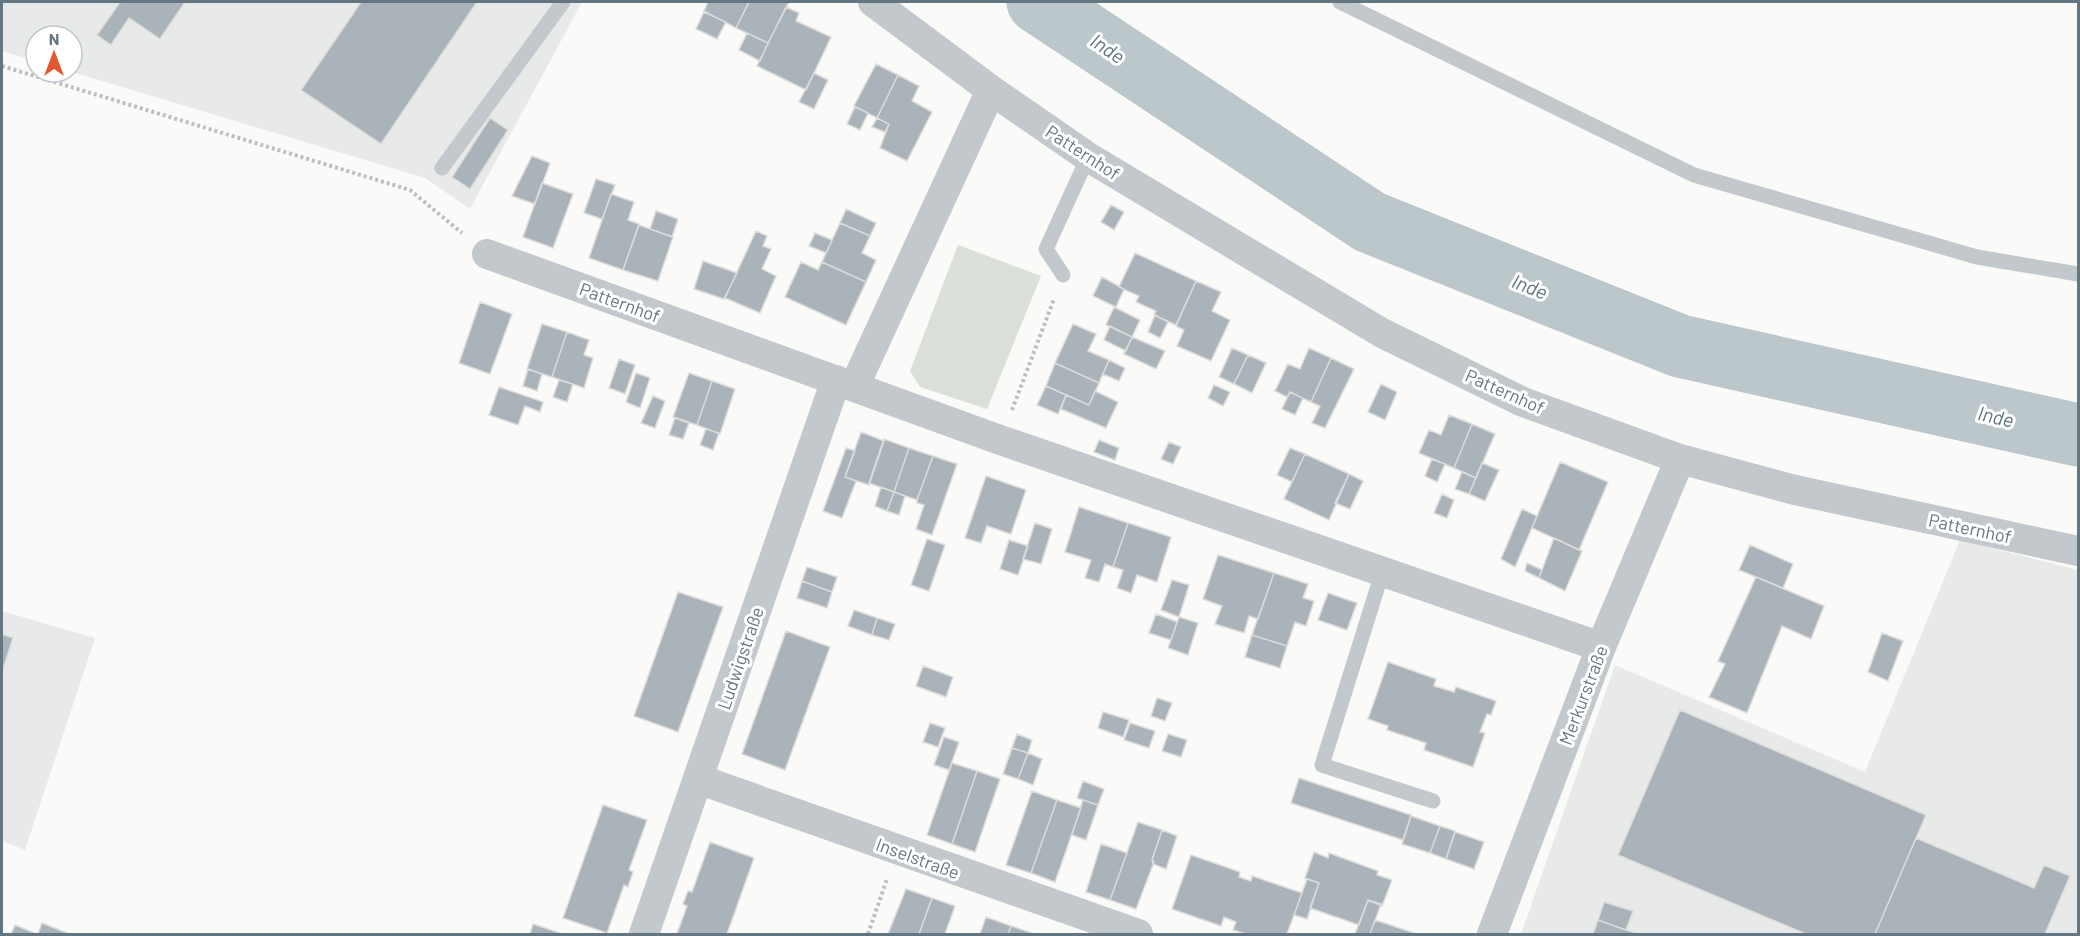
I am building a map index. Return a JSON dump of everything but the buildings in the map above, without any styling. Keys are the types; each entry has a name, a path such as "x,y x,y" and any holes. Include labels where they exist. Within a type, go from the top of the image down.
{"street":[{"name":"Patternhof","path":"873,2 991,90 1088,157 1382,333 1523,402 1680,459 1795,490 2079,551"},
{"path":"845,384 991,90"},
{"name":"Patternhof","path":"487,254 1003,441 1601,647"},
{"name":"Ludwigstraße","path":"644,934 698,779 845,384"},
{"name":"Merkurstraße","path":"1492,934 1601,647 1680,459"},
{"name":"Inselstraße","path":"698,779 1138,934"}],"lane":[{"path":"442,168 563,2"},
{"path":"1340,2 1694,175 1977,257 2079,274"},
{"path":"1063,276 1046,249 1088,157"},
{"path":"1382,573 1322,765 1433,801"}],"path":[{"path":"2,66 410,190 487,254"},
{"path":"1003,441 1018,392 1063,276"},
{"path":"868,934 897,850"}],"shaded area":[{"path":"2,2 582,2 470,209 425,178 84,76 84,24 24,24 24,57 2,51"},
{"path":"958,245 1041,276 987,409 920,387 910,371"},
{"path":"1960,540 2078,570 2078,934 1521,934 1615,665 1865,772"},
{"path":"2,611 95,638 25,850 2,841"}],"waterway":[{"name":"Inde","path":"1038,2 1370,222 1680,346 2078,435"}]}
